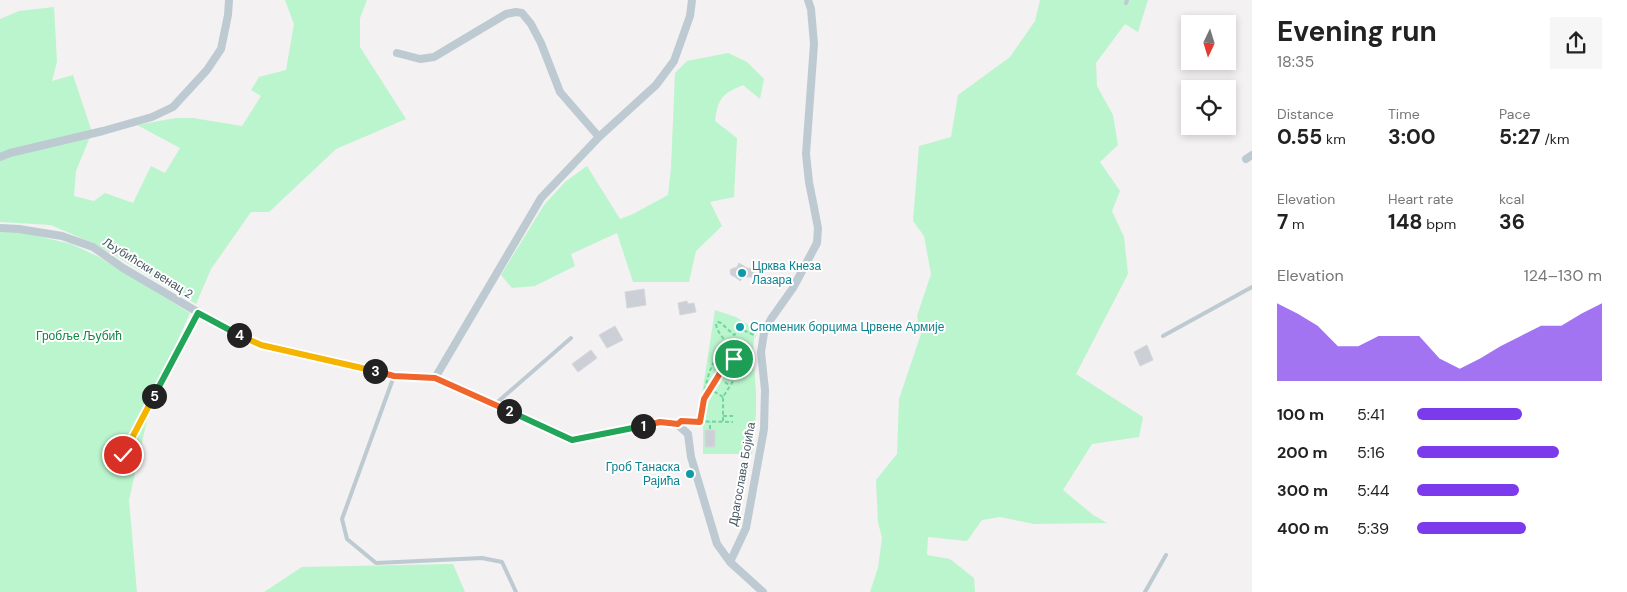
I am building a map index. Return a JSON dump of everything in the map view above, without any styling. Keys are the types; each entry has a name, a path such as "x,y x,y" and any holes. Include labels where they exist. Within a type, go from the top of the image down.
{"street":[{"path":"0,157 144,119 173,107 207,70 221,49 229,0"},
{"path":"435,378 541,198 599,137 656,85 674,61 690,16 692,0"},
{"name":"Драгослава Бојића","path":"730,562 746,528 764,429 765,390 761,352 763,338 771,319 793,288 812,256 817,243 818,228 809,182 806,154 814,44 808,0"},
{"path":"397,53 420,59 434,57 506,14 522,13 531,24 541,43 560,92 599,137"},
{"name":"Љубићски венац 2","path":"0,228 62,236 93,247 123,268 198,313 228,330 261,345 394,376 435,378 572,440 660,422 678,424"},
{"path":"678,424 688,434 691,457 717,544 730,562 763,592"}],"lane":[{"path":"1163,336 1252,287"},
{"path":"123,455 198,313"},
{"path":"494,405 571,338"},
{"path":"394,376 342,519 347,539 376,562 482,558 502,562 516,592"},
{"path":"1145,592 1166,555"}],"path":[{"path":"729,374 734,359 728,344 715,327 717,322 734,335 745,330 763,338"},
{"path":"700,422 710,366 728,344"},
{"path":"704,399 722,370 735,378 722,397 723,422"},
{"path":"717,377 730,386"},
{"path":"710,389 722,397"},
{"path":"723,416 733,416"},
{"path":"678,424 681,421 733,422"},
{"path":"710,422 710,429"}],"green space":[{"path":"285,0 367,0 360,18 360,47 406,119 336,149 269,212 251,212 211,269 196,304 97,245 51,225 0,222 0,19 19,11 54,7 57,62 52,81 73,75 92,132 76,171 74,196 94,201 105,193 133,203 151,166 165,173 180,148 137,125 176,118 193,118 242,126 261,96 251,90 259,77 286,70 294,24"},
{"path":"1040,0 1148,0 1138,32 1125,24 1096,63 1097,86 1113,115 1118,145 1100,162 1120,191 1112,211 1124,237 1128,274 1076,374 1143,417 1139,437 1092,444 1063,490 1093,515 1107,523 1034,524 1000,517 982,520 967,541 928,537 927,555 950,559 974,578 975,592 870,592 878,568 882,538 878,522 876,480 897,454 899,399 921,334 917,316 931,274 924,236 913,221 919,146 951,137 958,95 1010,57 1035,21"},
{"path":"728,53 747,62 764,79 760,99 743,85 726,94 718,107 715,121 737,138 734,197 710,202 722,226 696,251 689,282 633,282 617,233 571,254 575,266 535,286 512,288 501,275 544,205 565,182 587,166 620,219 668,195 675,73 687,61"},
{"name":"Гробље Љубић","path":"0,231 21,232 71,244 99,257 190,313 152,398 129,500 137,592 0,592"},
{"path":"715,310 736,317 755,329 753,351 756,413 752,454 703,454 703,427 697,426"},
{"path":"453,564 465,592 264,592 302,567"}],"building":[{"name":"Црква Кнеза Лазара","path":"739,263 747,268 754,269 753,277 744,277 740,281 731,275 731,269 737,267"},
{"path":"644,289 646,305 627,308 625,292"},
{"path":"687,301 688,304 694,303 696,312 680,315 678,303"},
{"path":"615,326 623,340 607,348 599,335"},
{"path":"1147,345 1153,360 1140,366 1134,352"},
{"path":"591,350 597,358 578,372 572,364"},
{"path":"705,430 715,430 715,447 705,447"}],"place":[{"name":"Црква Кнеза Лазара","path":"742,273"},
{"name":"Споменик борцима Црвене Армије","path":"740,327"},
{"name":"Гроб Танаска Рајића","path":"690,474"}],"route":[{"path":"123,455 198,313 228,330 261,345 394,376 435,378 572,440 660,422 678,424 681,421 700,422 704,399 722,370 729,374 734,359"}]}
